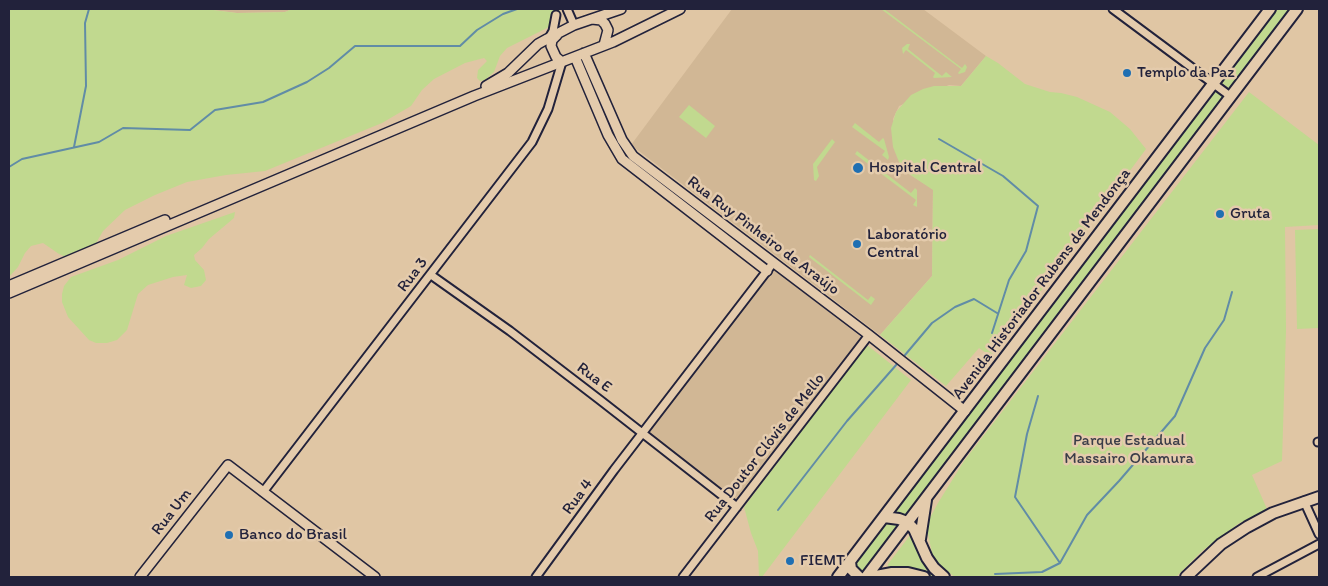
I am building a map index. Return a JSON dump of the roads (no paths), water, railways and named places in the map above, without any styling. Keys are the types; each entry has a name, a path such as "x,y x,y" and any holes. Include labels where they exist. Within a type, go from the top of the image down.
{"main road":[{"name":"Avenida Historiador Rubens de Mendonça","path":"838,577 1270,9"},
{"path":"866,577 1297,9"},
{"path":"1186,577 1221,544 1247,527 1272,513 1319,497"},
{"path":"920,539 926,498"},
{"path":"884,517 907,522 920,539 927,558 944,577"},
{"path":"850,562 851,569 859,577"},
{"path":"871,577 908,572 924,577"}],"street":[{"path":"567,9 574,25"},
{"path":"9,286 485,86 508,72 538,44 548,38 574,25 621,9"},
{"path":"9,293 474,96 604,45 680,9"},
{"path":"1113,9 1230,96"},
{"path":"555,12 562,31"},
{"path":"548,38 553,31 555,12"},
{"path":"592,18 601,20 608,30 604,45"},
{"path":"562,31 552,40 551,46 556,57 562,62"},
{"name":"Rua Ruy Pinheiro de Araújo","path":"584,53 629,152 869,335 965,411"},
{"name":"Rua Ruy Pinheiro de Araújo","path":"575,56 608,135 622,159 767,271"},
{"name":"Rua 3","path":"263,492 532,142 548,109 562,62"},
{"name":"Rua 4","path":"536,577 773,263"},
{"name":"Rua E","path":"431,275 516,336 736,507"},
{"name":"Rua Doutor Clóvis de Mello","path":"683,577 869,335"},
{"name":"Rua Um","path":"140,577 228,464 263,492"},
{"path":"263,492 375,577"},
{"path":"1304,501 1319,534"},
{"path":"1257,577 1268,574 1319,544"}],"waterway":[{"path":"74,147 86,86 85,23 89,9"},
{"path":"9,167 22,159 99,142 123,128 190,130 215,110 263,102 307,82 329,68 355,46 460,46 477,30 503,14 517,9"},
{"path":"939,139 1003,176 1038,206 1026,251 1009,280 992,333"},
{"path":"1060,563 1087,515 1175,416 1205,348 1224,320 1232,292"},
{"path":"905,355 932,323 955,307 974,299 997,313"},
{"path":"778,510 847,421 897,364"},
{"path":"995,574 1042,572 1060,563 1015,497 1027,434 1038,396"}],"place":[{"name":"Templo da Paz","path":"1127,73"},
{"name":"Hospital Central","path":"858,168"},
{"name":"Gruta","path":"1220,214"},
{"name":"Laboratório Central","path":"857,244"},
{"name":"Banco do Brasil","path":"229,535"},
{"name":"FIEMT","path":"790,561"}],"park label":[{"name":"Parque Estadual Massairo Okamura","path":"1129,450"}]}
